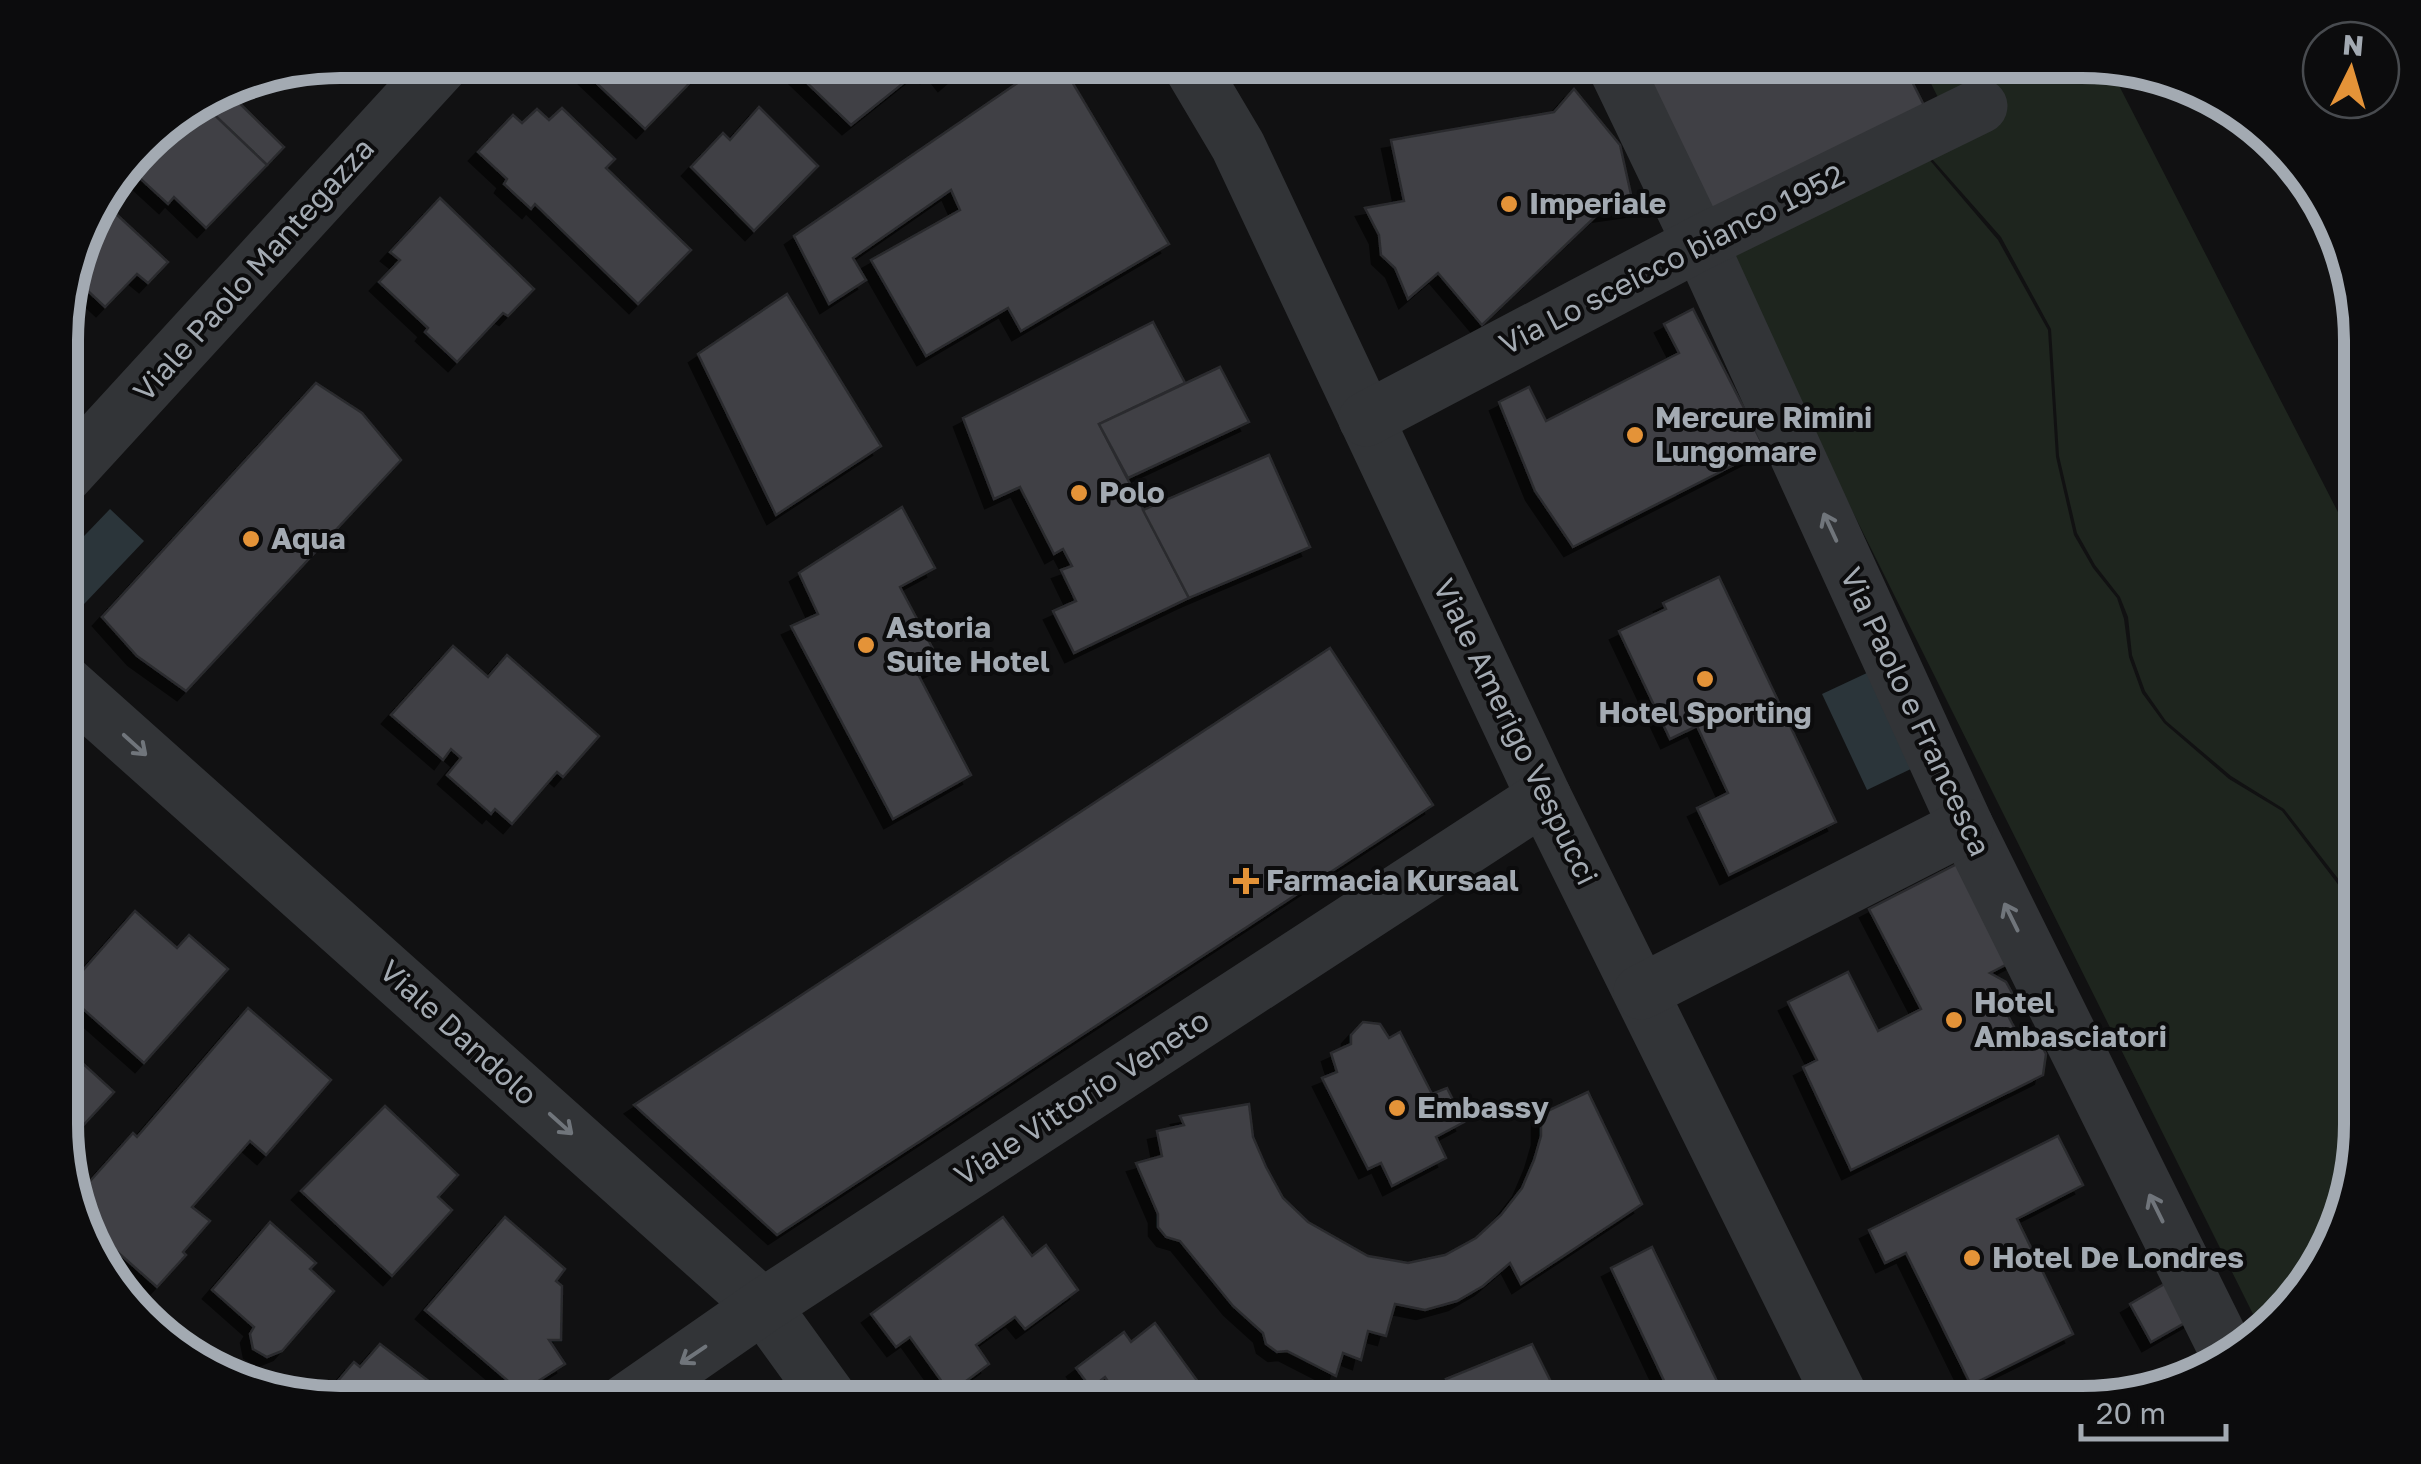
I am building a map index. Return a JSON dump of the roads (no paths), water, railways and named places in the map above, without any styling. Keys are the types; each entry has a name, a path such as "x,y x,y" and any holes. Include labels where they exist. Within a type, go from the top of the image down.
{"street":[{"name":"Viale Paolo Mantegazza","path":"78,462 430,78"},
{"name":"Viale Amerigo Vespucci","path":"1198,78 1238,146 1544,796 1835,1386"},
{"name":"Via Paolo e Francesca","path":"1621,78 1966,826 2223,1344"},
{"name":"Via Lo sceicco bianco 1952","path":"1366,419 1700,243 1980,106"},
{"name":"Viale Dandolo","path":"78,694 763,1306 821,1386"},
{"name":"Viale Vittorio Veneto","path":"648,1386 763,1306 1544,796"},
{"path":"1640,992 1966,826"}],"place":[{"name":"Imperiale","path":"1509,204"},
{"name":"Mercure Rimini Lungomare","path":"1635,435"},
{"name":"Polo","path":"1079,493"},
{"name":"Aqua","path":"251,539"},
{"name":"Astoria Suite Hotel","path":"866,645"},
{"name":"Hotel Sporting","path":"1705,679"},
{"name":"Farmacia Kursaal","path":"1246,881"},
{"name":"Hotel Ambasciatori","path":"1954,1020"},
{"name":"Embassy","path":"1397,1108"},
{"name":"Hotel De Londres","path":"1972,1258"}]}
